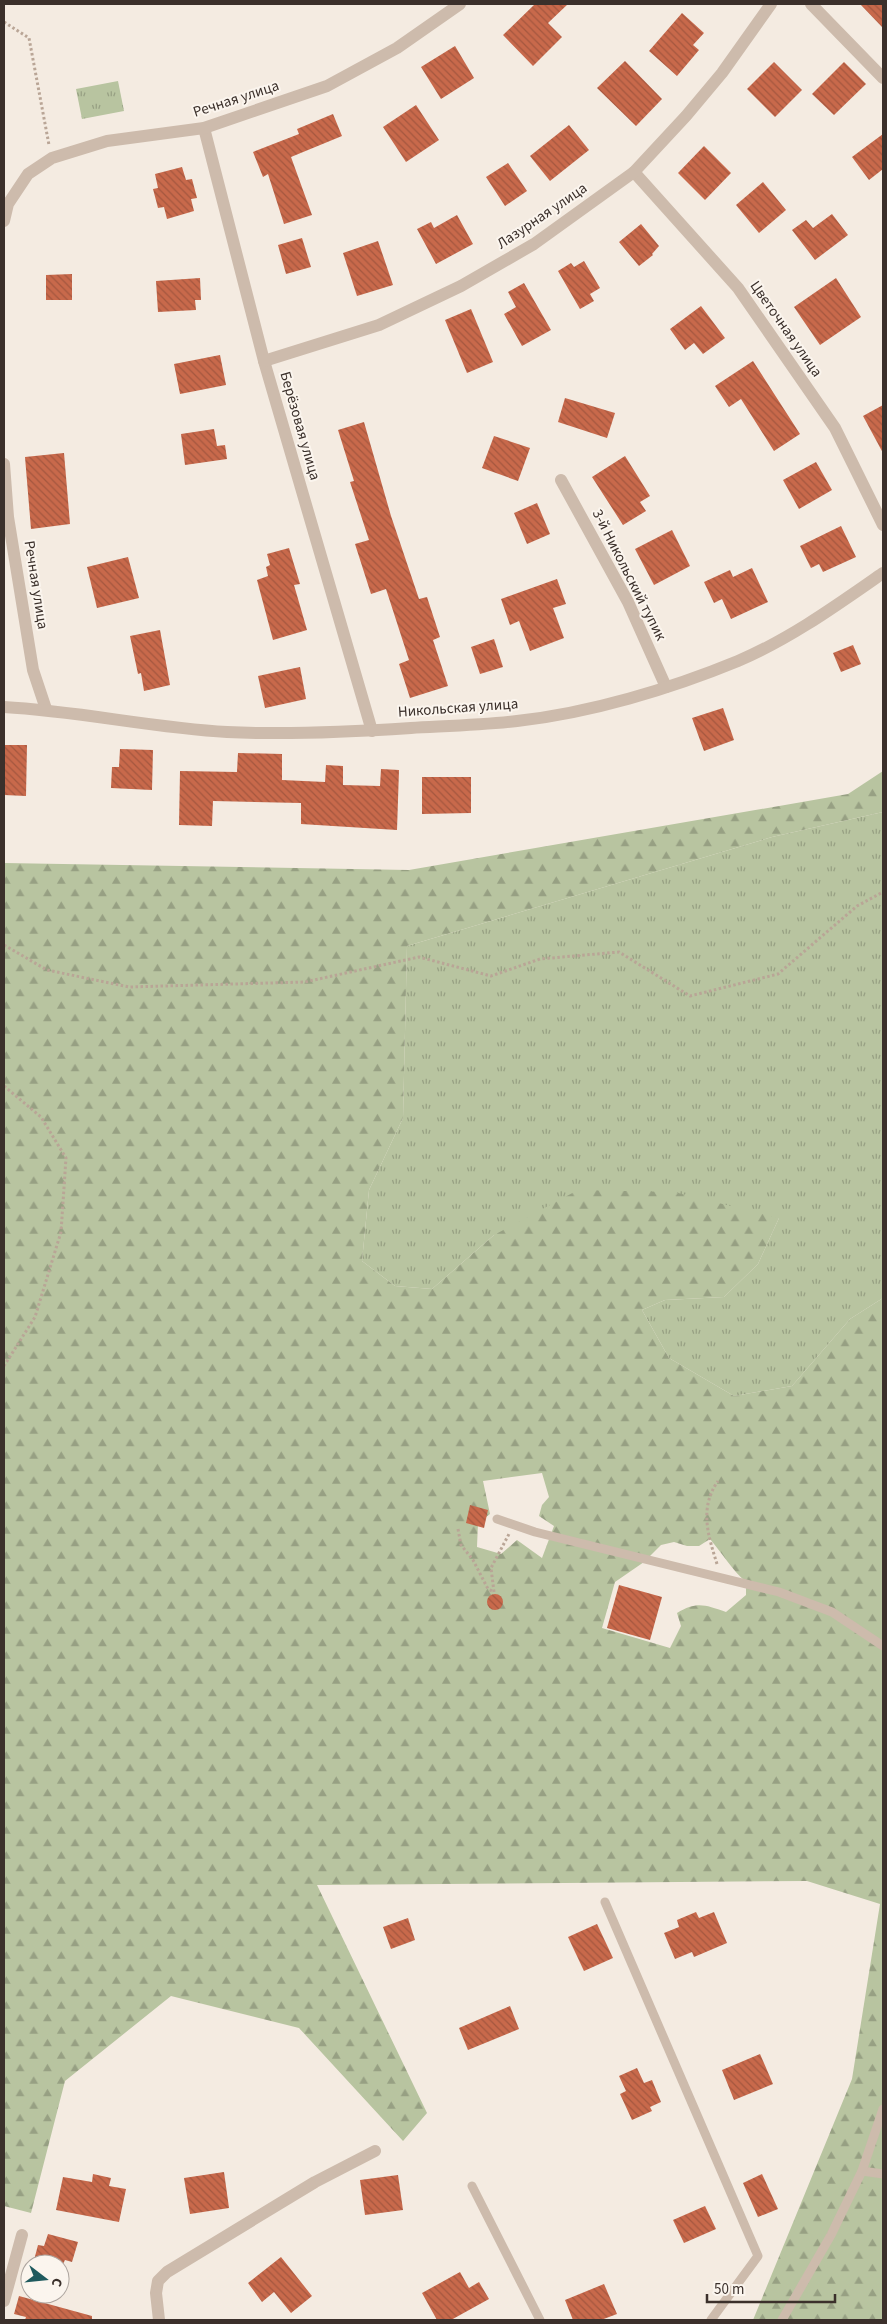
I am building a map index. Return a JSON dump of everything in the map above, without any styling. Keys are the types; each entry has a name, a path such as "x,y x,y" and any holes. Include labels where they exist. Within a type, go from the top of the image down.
{"street":[{"name":"Речная улица","path":"4,221 8,204 28,174 52,158 107,141 204,128 327,86 398,48 460,4"},
{"name":"Лазурная улица","path":"264,361 379,325 461,286 534,244 634,172 686,116 722,73 771,4"},
{"path":"811,4 883,78"},
{"name":"Берёзовая улица","path":"204,128 264,361 372,731"},
{"name":"Цветочная улица","path":"634,172 744,296 835,428 883,525"},
{"name":"Речная улица","path":"4,464 8,517 33,670 46,709"},
{"name":"3-й Никольский тупик","path":"561,480 628,602 666,687"},
{"name":"Никольская улица","path":"4,707 46,709 101,718 227,732 340,733 517,721 583,710 666,687 739,661 808,625 883,573"},
{"path":"159,2320 156,2293 158,2281 167,2272 315,2182 375,2151"},
{"path":"4,2301 22,2235"}],"lane":[{"path":"497,1519 535,1532 779,1592 832,1612 883,1646"},
{"path":"605,1902 758,2256 711,2320"},
{"path":"782,2320 831,2235 862,2171 883,2109"},
{"path":"862,2171 883,2174"},
{"path":"472,2186 540,2320"}],"path":[{"path":"4,22 29,38 52,158"},
{"path":"4,945 47,970 129,987 305,982 419,958 490,976 540,958 619,952 690,996 778,974 857,906 883,892"},
{"path":"4,1086 41,1117 66,1158 61,1232 35,1317 4,1366"},
{"path":"718,1481 711,1492 706,1514 714,1555 723,1578"},
{"path":"458,1529 461,1545 474,1560 488,1589 494,1592 491,1568 513,1525"}],"green space":[{"path":"118,81 124,111 82,119 76,89"},
{"path":"883,771 883,812 772,837 407,946 403,1118 369,1190 362,1261 395,1286 432,1289 494,1235 578,1190 674,1192 779,1218 758,1264 724,1297 665,1300 642,1310 669,1358 734,1396 792,1386 850,1319 883,1298 883,2320 753,2320 852,2079 880,1904 807,1881 317,1885 427,2113 403,2141 299,2028 171,1996 65,2081 31,2213 4,2206 4,863 409,870 848,794","holes":["542,1473 549,1497 542,1505 539,1516 554,1526 542,1558 517,1540 501,1554 477,1547 478,1523 490,1514 483,1481","710,1539 746,1582 746,1595 726,1612 701,1605 690,1607 677,1613 681,1626 670,1648 602,1628 615,1582 644,1562 661,1545 674,1542 687,1546 699,1546"]},
{"path":"883,812 883,1298 850,1319 792,1386 734,1396 669,1358 642,1310 665,1300 724,1297 758,1264 779,1218 494,1235 432,1289 395,1286 362,1261 369,1190 403,1118 407,946 772,837"}],"building":[{"path":"535,4 568,4 548,23 562,37 533,66 503,35"},
{"path":"860,4 883,4 883,28"},
{"path":"682,13 704,33 693,45 699,50 677,76 649,51"},
{"path":"455,46 474,78 441,99 421,67"},
{"path":"625,61 662,99 636,126 597,88"},
{"path":"774,62 802,90 775,117 747,89"},
{"path":"844,62 866,84 834,115 812,94"},
{"path":"416,105 439,140 406,162 383,127"},
{"path":"333,114 342,136 291,157 312,215 284,224 268,174 263,177 253,152 299,134 297,129"},
{"path":"569,125 589,150 550,181 530,156"},
{"path":"883,134 883,169 869,180 852,157"},
{"path":"704,146 731,173 705,200 678,173"},
{"path":"508,163 527,191 505,206 486,177"},
{"path":"182,167 186,180 192,179 197,198 191,199 194,211 167,219 164,207 158,208 153,189 158,188 155,174"},
{"path":"763,182 786,210 759,233 736,205"},
{"path":"832,214 848,235 815,260 792,230 806,220 813,228"},
{"path":"457,215 473,244 436,264 417,229 431,222 434,228"},
{"path":"641,224 659,246 653,255 639,266 619,242"},
{"path":"302,238 311,267 286,274 278,245"},
{"path":"378,241 393,285 357,296 343,253"},
{"path":"584,261 600,288 590,294 594,301 580,309 558,271 571,263 574,267"},
{"path":"72,274 72,300 46,300 46,275"},
{"path":"200,278 201,300 195,300 196,310 158,312 156,281"},
{"path":"836,278 861,317 820,345 794,307"},
{"path":"524,283 551,330 522,346 504,314 516,307 508,292"},
{"path":"701,306 725,338 703,354 694,343 685,350 670,329"},
{"path":"471,309 493,362 467,373 445,320"},
{"path":"220,355 226,385 180,394 174,364"},
{"path":"753,361 800,434 774,451 741,399 729,407 715,386"},
{"path":"565,398 615,413 607,438 558,422"},
{"path":"883,405 883,453 863,416"},
{"path":"364,422 391,516 419,599 427,597 440,637 433,640 448,686 410,698 399,664 409,660 386,589 371,594 355,544 369,540 350,482 354,481 338,430"},
{"path":"214,429 217,446 225,445 227,459 185,465 181,434"},
{"path":"494,436 530,448 518,481 482,468"},
{"path":"64,453 70,524 31,529 25,457"},
{"path":"625,456 650,496 640,502 646,511 623,525 592,477"},
{"path":"816,462 832,490 799,509 783,480"},
{"path":"537,503 550,534 527,544 514,513"},
{"path":"841,526 856,557 823,572 819,564 811,568 800,546"},
{"path":"672,530 690,566 654,585 635,549"},
{"path":"289,548 300,584 294,585 307,630 273,640 257,580 268,576 266,567 270,565 267,554"},
{"path":"128,557 139,598 97,608 87,567"},
{"path":"752,568 768,602 731,619 722,599 714,603 704,582 730,570 733,577"},
{"path":"557,579 566,604 553,608 564,638 530,651 519,621 510,625 501,599"},
{"path":"160,630 170,685 144,691 141,673 138,674 130,636"},
{"path":"494,639 503,667 480,674 471,647"},
{"path":"853,645 861,664 841,672 833,653"},
{"path":"300,667 306,699 265,708 258,676"},
{"path":"723,708 734,740 704,751 692,718"},
{"path":"4,745 27,745 26,796 4,795"},
{"path":"120,749 153,750 152,790 111,788 112,767 119,767"},
{"path":"238,753 282,754 282,780 325,782 326,765 343,766 343,785 380,786 381,769 399,770 397,830 301,824 301,803 213,801 212,826 179,825 180,771 237,772"},
{"path":"422,777 471,777 471,813 422,814"},
{"path":"470,1505 488,1510 484,1528 466,1523"},
{"path":"619,1585 662,1597 650,1640 607,1628"},
{"path":"495,1594 501,1596 503,1602 501,1608 495,1610 489,1608 487,1602 489,1596"},
{"path":"696,1912 699,1918 714,1912 727,1943 694,1957 692,1952 675,1959 664,1933 679,1927 677,1920"},
{"path":"408,1918 415,1940 391,1949 383,1927"},
{"path":"597,1924 613,1958 584,1971 568,1937"},
{"path":"510,2006 519,2029 468,2050 459,2028"},
{"path":"760,2054 773,2084 734,2100 722,2070"},
{"path":"637,2068 644,2083 652,2080 661,2102 650,2107 652,2111 632,2120 620,2094 626,2091 619,2076"},
{"path":"224,2172 229,2208 190,2214 184,2178"},
{"path":"93,2174 111,2178 109,2186 126,2189 119,2222 56,2210 63,2177 92,2182"},
{"path":"762,2174 778,2209 758,2217 743,2183"},
{"path":"398,2175 403,2210 365,2215 360,2180"},
{"path":"705,2206 716,2229 684,2243 673,2220"},
{"path":"48,2234 78,2242 72,2262 70,2261 70,2254 36,2254 38,2245 44,2246"},
{"path":"281,2257 312,2296 291,2313 274,2292 262,2302 248,2283"},
{"path":"460,2272 469,2288 479,2282 489,2299 451,2320 437,2320 422,2293"},
{"path":"604,2284 617,2314 601,2320 573,2320 565,2300"},
{"path":"19,2296 20,2304 48,2304 92,2316 92,2320 25,2320 26,2317 14,2314"}]}
